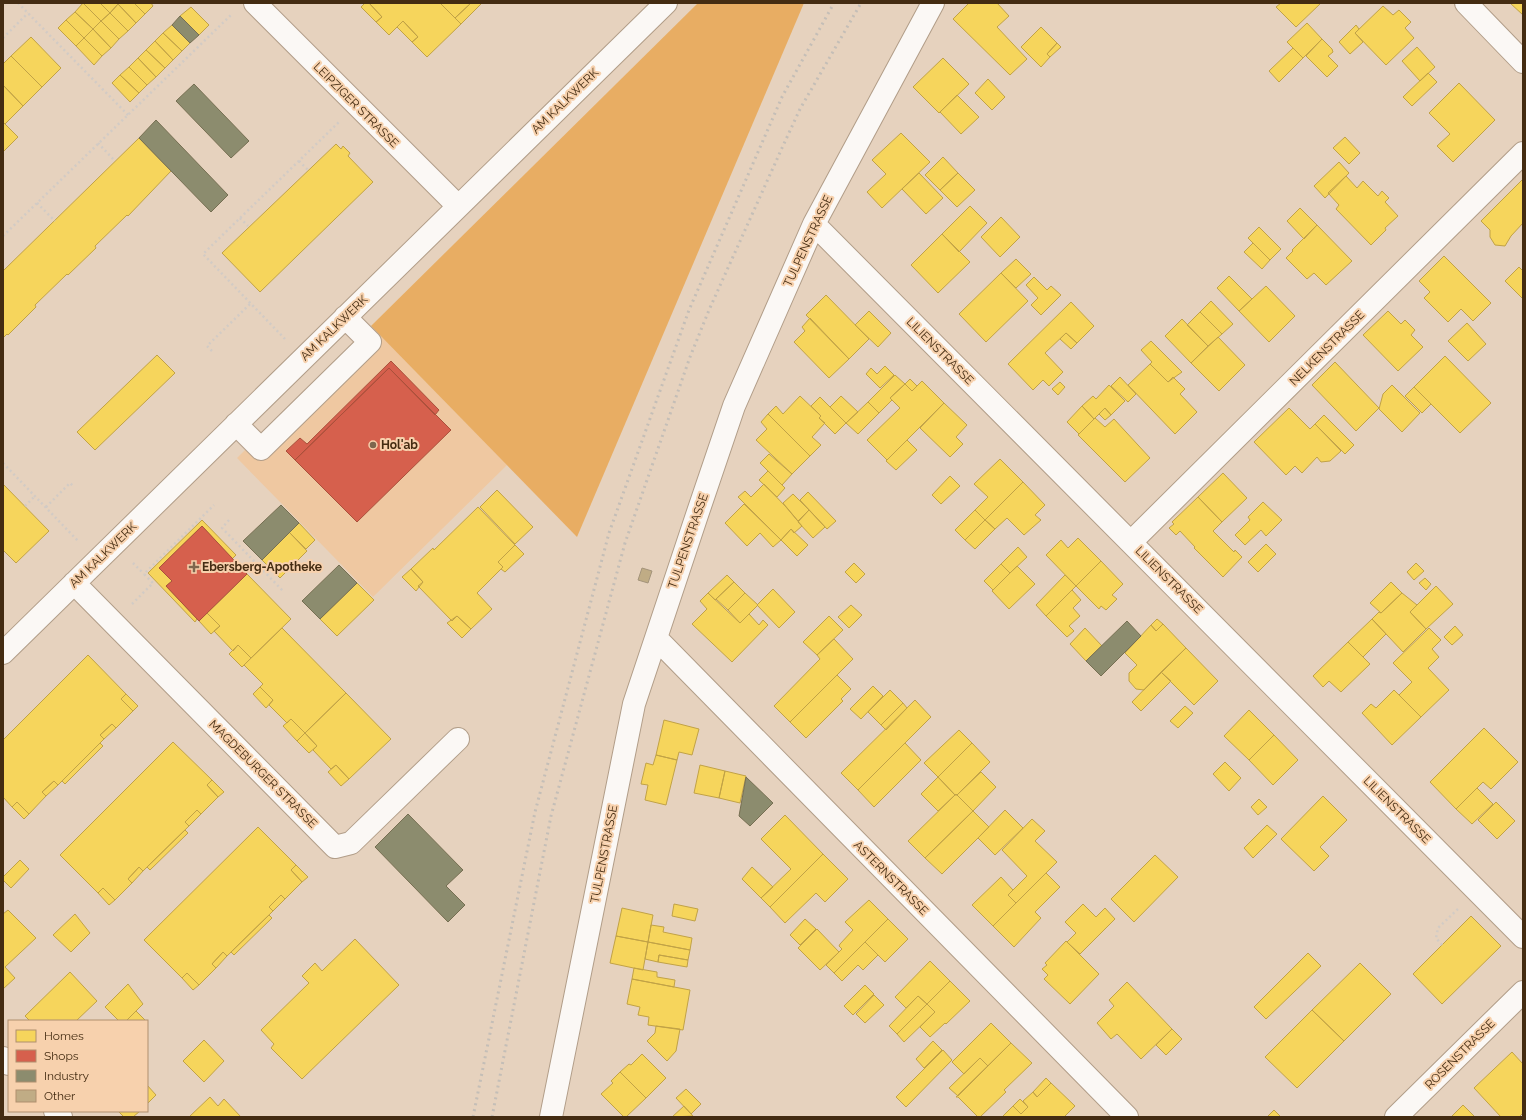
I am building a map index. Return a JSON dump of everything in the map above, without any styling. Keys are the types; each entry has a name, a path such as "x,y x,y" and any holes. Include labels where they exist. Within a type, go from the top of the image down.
{"street":[{"name":"LEIPZIGER STRASSE","path":"255,3 458,206"},
{"name":"AM KALKWERK","path":"3,653 666,3"},
{"name":"TULPENSTRASSE","path":"551,1117 634,704 734,406 814,224 933,3"},
{"path":"1466,3 1523,62"},
{"name":"NELKENSTRASSE","path":"1131,542 1523,153"},
{"name":"LILIENSTRASSE","path":"814,224 1523,937"},
{"path":"236,424 261,449 365,348 370,342 345,317"},
{"name":"MAGDEBURGER STRASSE","path":"74,582 335,847 351,843 458,739"},
{"name":"ASTERNSTRASSE","path":"656,638 1127,1117"},
{"name":"ROSENSTRASSE","path":"1396,1117 1523,992"}],"path":[{"path":"18,3 128,115"},
{"path":"3,38 28,13"},
{"path":"3,236 231,15"},
{"path":"289,342 203,254 357,105"},
{"path":"98,144 115,161"},
{"path":"299,161 308,170"},
{"path":"37,203 55,220"},
{"path":"240,218 248,226"},
{"path":"212,351 207,346 251,303"},
{"path":"3,463 82,545"},
{"path":"46,507 70,483 74,487"},
{"path":"25,506 35,496"},
{"path":"144,574 214,505"},
{"path":"229,520 222,528 284,592"},
{"path":"113,622 153,583 132,562"},
{"path":"1442,945 1436,938 1438,928 1461,906"}],"shaded area":[{"path":"698,3 804,3 577,537 371,326"},
{"path":"371,326 507,465 373,597 237,458"}],"building: Homes":[{"path":"83,3 100,3 110,13 101,21"},
{"path":"83,3 101,21 93,29 75,12"},
{"path":"100,3 117,3 118,4 110,13"},
{"path":"134,3 145,14 136,23 118,4"},
{"path":"134,3 151,3 153,6 145,14"},
{"path":"365,3 369,3 382,17 376,22 361,7"},
{"path":"369,3 440,3 461,24 427,57 412,42 418,37 403,21 389,35 376,22 382,17"},
{"path":"440,3 471,3 455,18"},
{"path":"471,3 482,3 461,24 455,18"},
{"path":"969,3 997,3 1009,16 997,27 1027,59 1010,75 953,19"},
{"path":"1281,3 1321,3 1296,27 1276,7"},
{"path":"1510,3 1523,3 1523,15"},
{"path":"118,4 136,23 128,31 110,13"},
{"path":"1383,6 1393,15 1399,10 1411,22 1405,28 1414,38 1386,65 1355,33"},
{"path":"191,7 209,25 199,35 180,16"},
{"path":"75,12 93,29 84,38 66,20"},
{"path":"110,13 128,31 119,39 101,21"},
{"path":"66,20 84,38 76,46 58,28"},
{"path":"101,21 119,39 111,48 93,29"},
{"path":"403,21 418,37 412,42 397,27"},
{"path":"1307,23 1322,39 1303,58 1287,42"},
{"path":"172,25 190,43 182,51 163,33"},
{"path":"1356,25 1359,29 1355,33 1363,42 1350,54 1339,42"},
{"path":"1041,27 1057,43 1047,54 1050,57 1041,67 1021,47"},
{"path":"93,29 111,48 102,56 84,38"},
{"path":"163,33 182,51 173,60 155,41"},
{"path":"31,37 61,68 42,87 11,56"},
{"path":"84,38 102,56 94,65 76,46"},
{"path":"1322,39 1332,49 1333,52 1328,56 1338,66 1327,77 1306,56"},
{"path":"155,41 173,60 165,68 146,50"},
{"path":"1057,43 1061,47 1050,57 1047,54"},
{"path":"1417,47 1435,67 1420,81 1402,61"},
{"path":"1293,48 1303,58 1279,82 1269,71"},
{"path":"146,50 165,68 156,77 138,58"},
{"path":"11,56 42,87 23,106 3,85 3,64"},
{"path":"138,58 156,77 147,85 129,67"},
{"path":"943,58 969,84 939,113 913,87"},
{"path":"129,67 147,85 139,93 120,75"},
{"path":"1428,73 1437,82 1412,106 1403,97"},
{"path":"120,75 139,93 130,102 112,83"},
{"path":"988,79 1005,97 992,110 975,93"},
{"path":"1459,83 1495,120 1453,162 1437,146 1450,134 1429,113"},
{"path":"3,85 23,106 5,124 3,122"},
{"path":"957,95 979,117 961,134 940,112"},
{"path":"3,122 18,137 3,152"},
{"path":"901,133 930,162 882,208 867,192 886,174 872,160"},
{"path":"1345,137 1360,153 1349,164 1333,148"},
{"path":"139,138 171,171 128,216 127,215 95,246 96,248 68,275 67,274 35,305 36,307 8,335 7,334 3,338 3,271"},
{"path":"336,144 341,149 343,146 350,153 348,156 373,182 260,292 222,253"},
{"path":"943,157 958,173 940,190 925,175"},
{"path":"1339,162 1349,173 1325,198 1314,186"},
{"path":"919,173 943,198 926,214 902,189"},
{"path":"958,173 975,190 957,207 940,190"},
{"path":"1346,176 1357,188 1363,181 1378,196 1382,191 1389,198 1385,202 1398,216 1385,228 1386,230 1371,245 1336,209 1339,205 1328,193"},
{"path":"1523,179 1523,223 1511,236 1505,246 1495,245 1490,237 1490,230 1481,221"},
{"path":"970,206 987,223 959,252 942,234"},
{"path":"1300,208 1317,225 1304,239 1287,221"},
{"path":"1001,217 1020,237 1000,257 981,237"},
{"path":"1317,225 1352,261 1326,285 1314,273 1307,279 1286,258"},
{"path":"1259,227 1281,249 1270,260 1248,238"},
{"path":"942,234 970,262 938,293 911,265"},
{"path":"1253,243 1270,260 1262,269 1244,252"},
{"path":"1444,256 1491,303 1473,321 1461,309 1448,322 1424,298 1430,292 1419,281"},
{"path":"1016,259 1031,274 1016,288 1001,273"},
{"path":"1519,267 1523,271 1523,299 1505,281"},
{"path":"1001,273 1028,301 986,342 959,314"},
{"path":"1229,276 1252,299 1239,311 1217,288"},
{"path":"1034,277 1047,290 1051,286 1061,295 1041,315 1031,305 1038,298 1026,285"},
{"path":"1266,286 1295,316 1269,342 1239,311"},
{"path":"826,295 869,339 849,359 806,315"},
{"path":"1211,301 1233,324 1222,334 1200,312"},
{"path":"1071,302 1094,326 1077,343 1066,333 1045,353 1063,372 1049,386 1043,380 1033,390 1008,364"},
{"path":"869,311 891,333 878,347 855,325"},
{"path":"1388,311 1401,324 1405,320 1415,330 1411,335 1423,347 1398,371 1363,335"},
{"path":"1200,312 1222,334 1208,346 1187,325"},
{"path":"810,318 849,359 829,378 794,342 805,331 802,327"},
{"path":"1182,319 1208,346 1191,363 1165,336"},
{"path":"1467,323 1486,344 1468,361 1448,341"},
{"path":"1066,333 1077,343 1071,349 1060,339"},
{"path":"1218,337 1245,365 1219,391 1191,363"},
{"path":"1151,341 1182,372 1168,382 1150,364 1152,362 1141,350"},
{"path":"157,355 175,373 95,450 77,432"},
{"path":"1445,356 1491,403 1460,433 1414,387"},
{"path":"1335,362 1379,408 1356,431 1312,385"},
{"path":"1150,364 1168,382 1173,377 1185,389 1180,394 1197,412 1175,434 1128,385"},
{"path":"885,366 894,375 880,388 866,374 871,368 877,374"},
{"path":"895,375 905,384 890,398 892,400 879,413 868,402"},
{"path":"1120,377 1136,394 1128,402 1111,386"},
{"path":"910,379 917,386 912,391 905,384"},
{"path":"922,381 944,403 887,460 867,440 900,408 890,398 905,384 912,391"},
{"path":"1060,382 1065,387 1058,395 1052,389"},
{"path":"1109,385 1125,401 1111,415 1105,408 1094,419 1082,406 1093,396 1096,399"},
{"path":"1392,385 1420,413 1402,432 1379,409 1383,394"},
{"path":"1414,387 1431,404 1422,413 1405,396"},
{"path":"800,396 821,416 819,418 825,423 812,437 821,445 810,456 768,414 776,406 783,414"},
{"path":"841,396 858,412 846,423 830,407"},
{"path":"820,397 846,423 835,434 819,418 821,416 811,406"},
{"path":"868,402 879,413 858,434 846,423"},
{"path":"944,403 967,425 956,437 963,444 950,457 920,428"},
{"path":"1082,406 1094,419 1079,434 1067,422"},
{"path":"1105,408 1111,415 1105,420 1099,414"},
{"path":"1289,408 1310,429 1315,424 1341,451 1330,461 1321,462 1317,457 1302,473 1295,466 1286,475 1254,442"},
{"path":"768,414 810,456 792,474 756,440 767,429 761,422"},
{"path":"1324,415 1354,445 1345,454 1315,424"},
{"path":"1095,418 1105,427 1114,419 1150,458 1125,482 1078,435"},
{"path":"907,440 917,450 896,470 886,461"},
{"path":"769,454 792,474 782,485 760,463"},
{"path":"1000,459 1023,482 985,520 975,510 988,497 974,484"},
{"path":"768,471 785,488 777,497 759,480"},
{"path":"1223,473 1247,498 1222,522 1198,497"},
{"path":"950,476 960,486 941,504 932,495"},
{"path":"1023,482 1045,505 1035,515 1041,520 1024,535 1007,518 995,529 985,520"},
{"path":"3,484 49,531 16,563 3,550"},
{"path":"764,484 802,526 794,533 791,529 781,540 738,497 745,491 751,497"},
{"path":"497,490 533,527 515,544 480,507"},
{"path":"808,492 836,521 827,529 800,500"},
{"path":"793,494 809,510 798,521 783,503"},
{"path":"1198,497 1222,522 1213,531 1234,552 1235,550 1242,557 1223,577 1194,548 1195,547 1180,531 1176,535 1169,528 1174,524 1172,522"},
{"path":"1263,502 1282,520 1266,536 1261,530 1245,545 1235,535 1250,520 1248,517"},
{"path":"744,504 781,540 773,547 760,533 747,546 725,523"},
{"path":"478,507 515,545 498,562 503,567 477,593 492,609 471,629 457,616 452,621 451,620 418,586 423,582 411,569 433,548 434,550"},
{"path":"809,510 825,527 813,538 798,522"},
{"path":"975,510 985,520 965,540 955,530"},
{"path":"202,520 236,555 232,559 202,526 159,568 172,581 166,586 197,619 195,622 148,573"},
{"path":"985,520 995,529 975,549 965,540"},
{"path":"299,523 315,540 306,549 289,532"},
{"path":"791,529 808,545 797,556 781,540"},
{"path":"289,532 307,551 280,578 262,560"},
{"path":"1078,538 1101,561 1076,586 1046,555 1061,540 1068,548"},
{"path":"1266,544 1276,554 1258,572 1248,562"},
{"path":"515,545 524,554 505,572 501,569 503,567 498,562"},
{"path":"1018,547 1027,557 1010,573 1001,564"},
{"path":"1101,561 1123,584 1112,595 1117,599 1106,610 1101,606 1099,609 1076,586"},
{"path":"854,563 865,574 856,583 845,572"},
{"path":"1416,563 1424,571 1414,580 1407,572"},
{"path":"1001,564 1010,573 993,590 984,581"},
{"path":"1017,566 1035,584 1009,609 992,591"},
{"path":"411,569 423,582 416,591 402,577"},
{"path":"247,574 291,619 251,658 238,645 233,651 214,631 220,626 207,613"},
{"path":"727,575 734,582 715,600 708,593"},
{"path":"1065,575 1076,586 1046,616 1036,605"},
{"path":"1425,578 1431,584 1426,590 1419,583"},
{"path":"734,582 745,593 728,610 716,599"},
{"path":"1391,582 1402,593 1381,613 1370,603"},
{"path":"357,583 374,600 337,636 320,619"},
{"path":"1436,586 1453,604 1426,629 1410,612"},
{"path":"773,589 795,612 779,628 757,605"},
{"path":"1072,590 1081,600 1073,608 1080,616 1069,626 1074,631 1067,637 1046,616"},
{"path":"708,593 740,623 749,614 759,625 763,620 768,625 732,662 692,624 707,609 700,601"},
{"path":"745,593 758,605 740,623 728,610"},
{"path":"1402,593 1417,605 1410,612 1426,629 1403,652 1372,619 1379,612 1381,613"},
{"path":"851,605 862,615 849,628 838,617"},
{"path":"207,613 220,626 211,634 199,621"},
{"path":"457,616 471,629 462,638 447,623"},
{"path":"829,616 843,630 817,655 803,642"},
{"path":"1157,619 1163,624 1156,631 1151,625"},
{"path":"1372,619 1386,634 1363,657 1348,642"},
{"path":"1163,624 1186,648 1144,690 1136,689 1129,681 1129,673 1137,665 1125,653 1151,625 1156,631"},
{"path":"1455,626 1463,635 1452,645 1444,637"},
{"path":"282,628 346,693 305,733 291,719 287,723 269,705 273,700 260,687 263,684 244,665"},
{"path":"1085,628 1102,646 1086,661 1070,644"},
{"path":"1429,628 1441,640 1432,649 1439,657 1428,668 1449,690 1421,717 1399,695 1412,682 1393,663"},
{"path":"834,639 853,659 790,722 774,706 820,659 817,655"},
{"path":"1348,642 1370,664 1341,692 1329,681 1323,687 1313,676"},
{"path":"238,645 251,658 242,667 229,654"},
{"path":"1186,648 1218,681 1194,705 1161,672"},
{"path":"88,655 126,694 121,699 133,711 116,728 112,724 100,735 104,739 58,785 54,781 42,792 46,796 29,814 17,802 12,807 3,797 3,740"},
{"path":"1161,672 1171,681 1141,711 1132,702"},
{"path":"837,675 851,689 841,699 843,701 806,738 790,722"},
{"path":"873,686 883,696 861,719 850,709"},
{"path":"260,687 273,700 266,708 253,694"},
{"path":"890,690 903,703 881,725 868,712"},
{"path":"1394,690 1421,717 1392,745 1362,713 1371,704 1376,708"},
{"path":"346,693 391,739 349,779 336,765 331,769 313,750 317,746 305,733"},
{"path":"126,694 138,706 133,711 121,699"},
{"path":"915,700 931,717 858,790 841,773"},
{"path":"903,703 907,708 886,730 881,725"},
{"path":"1185,706 1193,713 1178,728 1170,721"},
{"path":"1249,710 1274,735 1249,760 1224,736"},
{"path":"291,719 305,733 297,741 283,726"},
{"path":"664,720 699,729 692,755 679,752 677,760 656,755"},
{"path":"112,724 116,728 104,739 100,735"},
{"path":"1484,728 1518,762 1491,789 1483,782 1456,809 1430,782"},
{"path":"959,730 972,743 938,777 924,763"},
{"path":"305,733 317,746 309,753 297,741"},
{"path":"1274,735 1298,760 1273,785 1249,760"},
{"path":"173,742 212,780 207,785 218,797 201,814 197,810 185,822 189,826 143,871 139,867 128,879 132,883 115,900 103,888 98,893 60,855"},
{"path":"100,743 103,746 65,784 62,781"},
{"path":"905,743 921,760 874,807 858,790"},
{"path":"972,743 990,762 957,795 955,795 938,777"},
{"path":"656,755 677,760 666,805 645,800 648,785 641,784 646,763 653,765"},
{"path":"1225,762 1241,778 1229,791 1213,774"},
{"path":"336,765 349,779 341,786 328,772"},
{"path":"700,765 725,771 719,798 694,793"},
{"path":"725,771 746,776 740,803 719,798"},
{"path":"981,772 996,787 973,811 957,795"},
{"path":"938,777 955,795 938,811 921,794"},
{"path":"212,780 224,792 218,797 207,785"},
{"path":"54,781 58,785 46,796 42,792"},
{"path":"1477,788 1493,804 1472,824 1456,809"},
{"path":"956,794 973,811 925,858 908,841"},
{"path":"1323,796 1347,820 1320,847 1329,856 1314,871 1281,839"},
{"path":"1259,799 1267,807 1258,815 1251,807"},
{"path":"17,802 29,814 24,819 12,807"},
{"path":"1496,802 1515,821 1497,839 1478,820"},
{"path":"197,810 201,814 189,826 185,822"},
{"path":"1005,810 1023,828 995,855 978,838"},
{"path":"973,811 989,827 942,874 925,858"},
{"path":"785,815 823,854 770,907 761,898 791,869 761,839"},
{"path":"1032,819 1045,831 1035,841 1057,862 1016,903 1008,895 1027,876 1002,850"},
{"path":"1267,825 1277,834 1253,858 1244,848"},
{"path":"258,827 296,865 291,870 302,882 285,899 281,895 269,907 273,911 227,956 223,952 212,964 216,968 199,985 187,973 182,978 144,940"},
{"path":"185,830 188,833 150,870 147,867"},
{"path":"823,854 848,879 825,902 816,893 785,923 770,907"},
{"path":"1155,855 1178,877 1134,922 1111,899"},
{"path":"20,860 29,869 11,888 3,880 3,877"},
{"path":"296,865 308,877 302,882 291,870"},
{"path":"139,867 143,871 132,883 128,879"},
{"path":"752,867 773,887 761,898 742,879"},
{"path":"1046,873 1060,887 1035,912 1041,918 1014,947 993,926"},
{"path":"1001,877 1013,890 1008,895 1016,903 993,926 972,905"},
{"path":"103,888 115,900 109,905 98,893"},
{"path":"281,895 285,899 273,911 269,907"},
{"path":"869,900 888,919 834,973 826,965 842,949 839,946 840,944 853,930 845,922"},
{"path":"674,904 698,909 695,921 672,916"},
{"path":"1083,904 1096,917 1105,908 1115,919 1080,954 1067,942 1076,933 1065,922"},
{"path":"622,908 653,915 648,942 616,936"},
{"path":"8,910 36,938 5,967 15,978 3,989 3,914"},
{"path":"75,914 90,933 71,952 53,935"},
{"path":"269,915 272,918 234,955 231,952"},
{"path":"1471,916 1501,946 1442,1004 1413,974"},
{"path":"805,919 816,929 800,945 790,935"},
{"path":"888,919 908,939 885,962 865,942"},
{"path":"651,925 664,927 663,932 692,938 690,950 648,942"},
{"path":"817,929 839,952 820,970 798,948"},
{"path":"616,936 648,942 643,970 610,963"},
{"path":"355,939 399,985 302,1079 271,1048 274,1044 261,1030 309,983 302,976 315,963 322,971"},
{"path":"1066,941 1099,974 1070,1004 1044,979 1048,975 1042,969 1047,965 1045,963"},
{"path":"648,942 690,950 688,960 659,955 658,962 645,959"},
{"path":"865,942 878,955 863,970 858,965 842,981 834,973"},
{"path":"223,952 227,956 216,968 212,964"},
{"path":"1308,953 1321,966 1266,1019 1254,1007"},
{"path":"659,955 688,960 687,967 658,962"},
{"path":"930,961 950,981 927,1004 918,996 906,1008 895,997"},
{"path":"1360,963 1391,994 1344,1041 1312,1010"},
{"path":"634,968 657,972 657,977 675,980 674,987 632,979"},
{"path":"70,972 97,1001 77,1020 29,1020 25,1016"},
{"path":"187,973 199,985 193,990 182,978"},
{"path":"632,979 690,990 683,1030 648,1025 649,1017 638,1015 640,1007 627,1004"},
{"path":"950,981 970,1001 930,1037 920,1027 935,1012 927,1004"},
{"path":"1127,982 1172,1029 1141,1059 1117,1034 1111,1039 1097,1023 1114,1006 1109,1000"},
{"path":"128,984 143,1004 127,1020 118,1020 105,1007"},
{"path":"865,985 874,994 853,1015 844,1006"},
{"path":"874,995 884,1005 865,1023 856,1014"},
{"path":"918,996 927,1004 897,1034 889,1026"},
{"path":"927,1004 935,1012 904,1042 897,1034"},
{"path":"1312,1010 1344,1041 1297,1088 1265,1057"},
{"path":"136,1011 145,1020 127,1020"},
{"path":"991,1023 1011,1043 988,1066 980,1058 964,1074 952,1062"},
{"path":"656,1026 680,1029 676,1051 667,1061 647,1041 655,1033"},
{"path":"1172,1029 1182,1039 1166,1055 1156,1045"},
{"path":"204,1040 224,1061 204,1082 183,1061"},
{"path":"933,1041 942,1050 924,1068 916,1059"},
{"path":"1011,1043 1032,1063 1004,1090 1006,1092 980,1117 978,1117 958,1097 956,1097"},
{"path":"943,1050 952,1060 906,1107 896,1097"},
{"path":"1512,1052 1523,1064 1523,1113 1519,1117 1501,1117 1474,1088"},
{"path":"642,1054 666,1078 646,1098 620,1072 629,1064 631,1065"},
{"path":"980,1058 988,1066 958,1096 949,1088"},
{"path":"620,1072 646,1098 626,1117 624,1117 601,1094 613,1083 611,1081"},
{"path":"1046,1078 1051,1083 1037,1097 1033,1092"},
{"path":"1051,1083 1075,1106 1064,1117 1003,1116 1013,1106 1021,1114 1028,1107 1023,1101 1033,1092 1037,1097"},
{"path":"148,1086 156,1095 148,1103"},
{"path":"686,1089 701,1104 691,1114 676,1098"},
{"path":"210,1097 218,1106 224,1099 241,1117 189,1117"},
{"path":"1020,1099 1028,1107 1021,1114 1013,1106"},
{"path":"1463,1105 1475,1117 1451,1117"},
{"path":"684,1106 693,1116 672,1117"},
{"path":"1274,1110 1281,1117 1267,1117"},
{"path":"119,1112 139,1112 133,1117 124,1117"}],"building: Shops":[{"path":"391,361 439,410 435,415 389,368 295,460 286,451 300,438 307,444"},
{"name":"Hol'ab","path":"389,368 451,430 357,522 295,460"},
{"path":"202,526 247,574 199,621 166,586 172,581 159,568"}],"building: Industry":[{"path":"180,16 199,35 190,43 172,25"},
{"path":"194,84 249,141 231,158 176,101"},
{"path":"156,120 228,195 211,212 139,138"},
{"path":"281,505 299,523 262,560 243,541"},
{"path":"339,565 357,583 320,619 302,601"},
{"path":"1127,621 1141,636 1101,676 1086,661"},
{"path":"746,777 773,803 750,826 739,816"},
{"path":"408,814 463,870 446,886 465,905 448,922 375,847"}],"building: Other":[{"path":"642,568 652,571 648,583 638,580"}],"railway":[{"path":"473,1117 535,812 609,533 689,310 782,97 834,3"},
{"path":"492,1117 551,816 625,543 690,357 709,310 800,109 861,3"}],"place":[{"name":"Hol'ab","path":"373,445"},
{"name":"Ebersberg-Apotheke","path":"194,567"}]}
